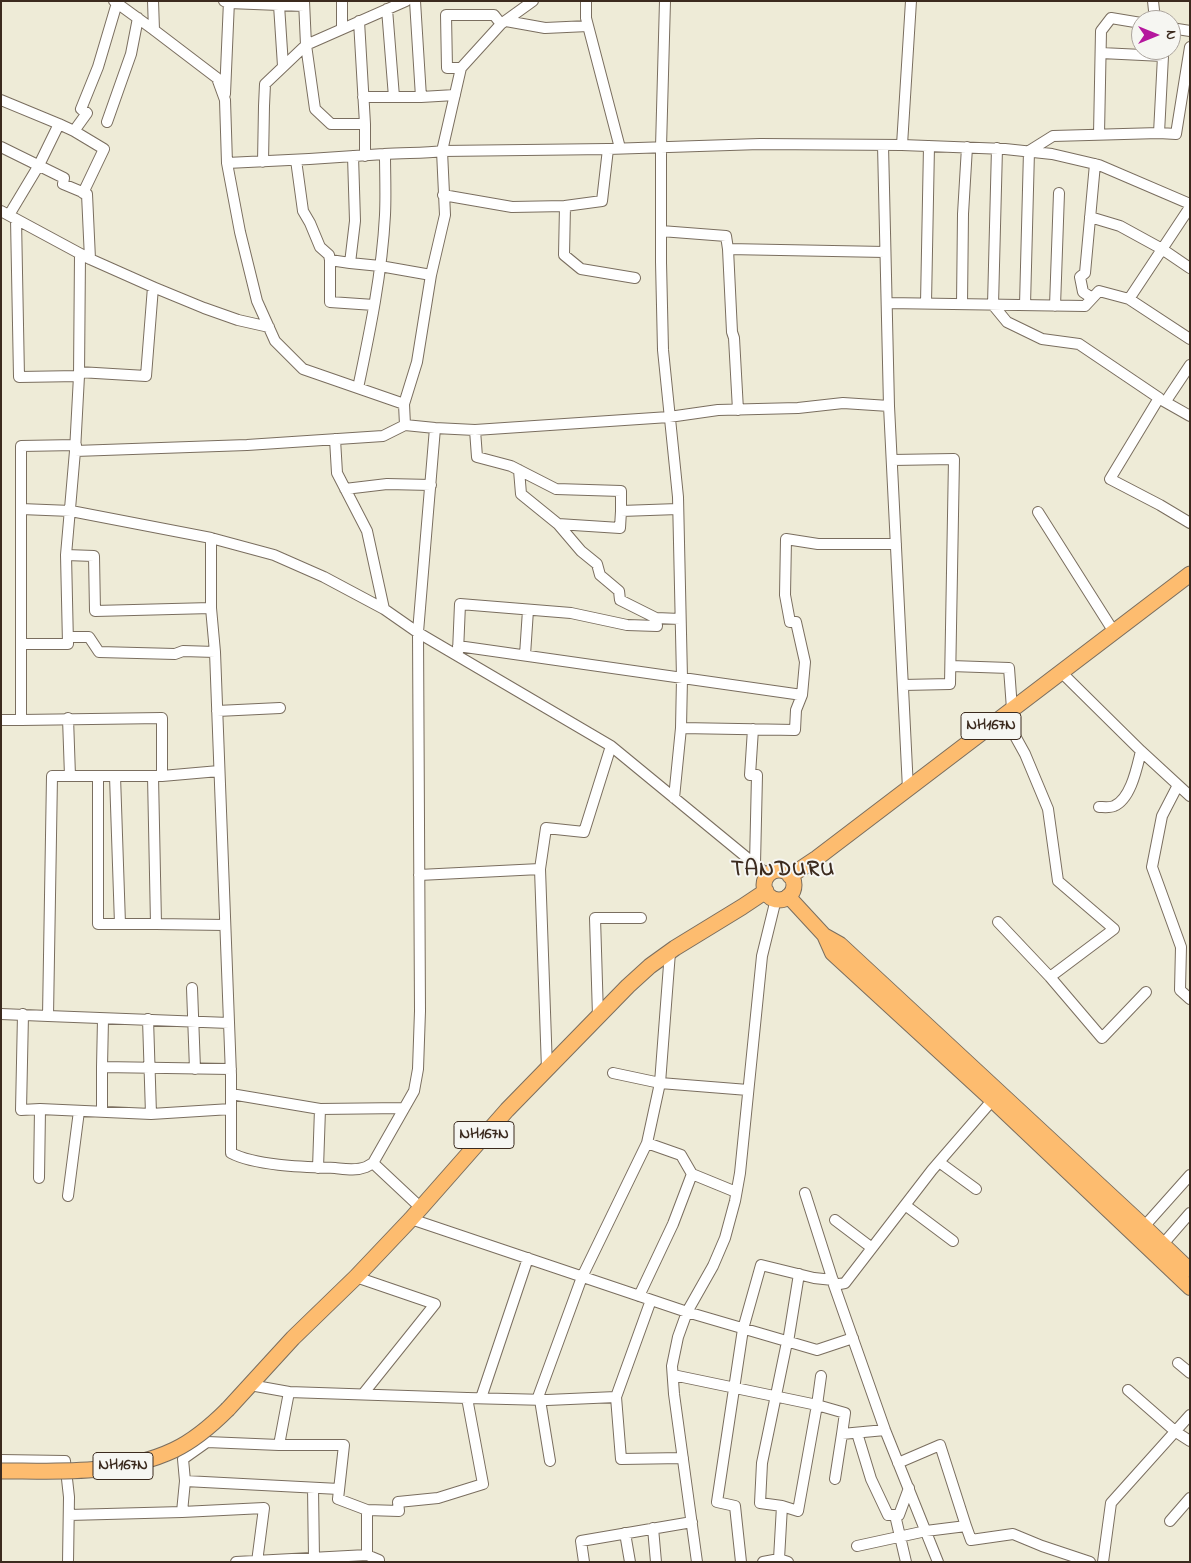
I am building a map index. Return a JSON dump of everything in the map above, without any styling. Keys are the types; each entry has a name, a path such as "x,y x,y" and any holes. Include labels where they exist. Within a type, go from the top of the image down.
{"highway":[{"name":"NH167N","path":"790,876 817,858 1190,574"},
{"path":"778,870 787,873 793,883 793,888 777,896 764,885 768,875 778,870"},
{"name":"NH167N","path":"1,1471 100,1469 139,1463 175,1450 192,1440 228,1408 293,1338 356,1276 416,1213 507,1110 633,981 670,952 742,908 777,896"}],"main road":[{"path":"777,896 824,935 840,944 996,1096 1140,1231 1190,1288"},
{"path":"1140,1231 1163,1244 1190,1270"}],"street":[{"path":"153,1 154,30"},
{"path":"342,1 342,28"},
{"path":"264,162 266,84 306,45 406,1"},
{"path":"415,1 421,97"},
{"path":"405,425 404,404 417,362 431,275 445,214 442,152 461,68 503,22 532,1"},
{"path":"586,1 586,18 620,148"},
{"path":"665,1 661,147 663,350 678,509 682,678 681,728 674,798"},
{"path":"902,145 911,1"},
{"path":"74,131 87,113 81,109 98,67 116,2 217,78 225,100"},
{"path":"364,124 331,124 315,109 306,45 304,3 279,5 227,2 225,100 227,163 240,232 258,301 269,327 275,340 303,369 404,404"},
{"path":"279,5 283,66"},
{"path":"387,9 394,98"},
{"path":"461,68 447,68 446,14 494,16 503,22 546,28 588,26"},
{"path":"106,122 131,54 138,18"},
{"path":"1099,134 1101,31 1111,18 1131,21"},
{"path":"359,21 365,156"},
{"path":"1030,152 1054,136 1159,132 1176,134 1185,113 1190,47"},
{"path":"1101,53 1131,53"},
{"path":"1159,132 1163,60"},
{"path":"363,97 394,98 455,95"},
{"path":"1,100 74,131 104,149 83,193"},
{"path":"59,124 39,165 9,215 19,377 79,374 146,376 153,287"},
{"path":"227,163 385,154 760,144 997,148 1052,154 1095,164 1190,205 1129,299"},
{"path":"883,145 889,406 908,789"},
{"path":"926,304 929,146"},
{"path":"1,147 64,178 63,184 87,194 90,259"},
{"path":"962,304 963,214 967,147"},
{"path":"997,148 994,304 1007,322 1042,339 1078,344 1190,416"},
{"path":"443,195 512,207 565,206 602,201 608,149"},
{"path":"1024,305 1030,152"},
{"path":"358,388 380,266 384,215 385,154"},
{"path":"350,263 355,221 354,156"},
{"path":"296,160 303,211 320,247 329,255 330,302 374,305"},
{"path":"1092,298 1083,292 1080,278 1085,273 1095,164"},
{"path":"1055,306 1059,193"},
{"path":"565,206 564,255 580,269 635,278"},
{"path":"9,215 90,259 153,287 238,320 269,327"},
{"path":"1090,217 1120,226 1162,249 1190,268"},
{"path":"661,231 726,236 738,410"},
{"path":"728,248 885,252"},
{"path":"21,644 68,644 66,555 76,448 80,254"},
{"path":"330,260 431,275"},
{"path":"887,303 1085,306 1099,291 1129,299 1190,339"},
{"path":"1190,365 1163,400 1110,480 1160,505 1190,523"},
{"path":"21,720 25,510 21,446 76,448 247,445 383,436 405,425 475,430 669,417 718,410 798,408 843,404 889,406"},
{"path":"211,538 211,608 215,652 231,1069 231,1153 240,1158 256,1161 318,1168 352,1170 366,1168 372,1163 414,1091 418,1069 420,1011 418,632 435,428"},
{"path":"475,430 477,457 511,466 556,489 621,491 620,528 558,524"},
{"path":"335,439 337,473 367,531 384,609"},
{"path":"892,460 954,460 950,684 903,685"},
{"path":"518,470 520,494 558,524 581,551 597,564 600,575 619,591 620,600 656,618 680,619"},
{"path":"345,489 386,484 431,485"},
{"path":"621,511 678,509"},
{"path":"25,510 71,511 211,538 274,555 324,577 384,609 418,632 458,651 611,746 768,875"},
{"path":"1038,512 1114,632"},
{"path":"681,728 795,730 796,710 802,695 804,662 796,622 790,622 785,595 786,539 818,544 896,544"},
{"path":"66,555 94,556 95,611 211,608"},
{"path":"458,651 460,604 572,613 627,625 656,626 656,618"},
{"path":"525,655 528,610"},
{"path":"68,636 88,637 99,652 175,654 183,651 215,652"},
{"path":"458,651 525,655 802,695"},
{"path":"951,666 1009,668 1008,712 1048,809 1058,881 1114,929 1050,976"},
{"path":"1061,672 1141,751 1190,796"},
{"path":"217,711 280,708"},
{"path":"68,718 70,776"},
{"path":"1,720 162,718 158,776 156,924"},
{"path":"753,729 750,774 757,775 755,864"},
{"path":"547,1069 540,869 546,828 584,832 611,746"},
{"path":"1098,807 1113,807 1124,799 1135,775 1141,751"},
{"path":"48,1016 52,776 158,776 219,771"},
{"path":"98,776 98,924 225,924"},
{"path":"115,776 120,924"},
{"path":"1178,785 1162,816 1152,867 1181,947 1180,990 1190,999"},
{"path":"419,876 540,869"},
{"path":"697,1562 674,1394 672,1366 678,1337 687,1312 713,1266 725,1238 736,1192 762,956 777,896"},
{"path":"598,1016 595,918 641,918"},
{"path":"998,922 1050,976 1102,1038 1146,992"},
{"path":"550,1461 538,1400 582,1276 647,1143 660,1083 670,952"},
{"path":"192,988 195,1068"},
{"path":"1,1014 229,1023"},
{"path":"23,1014 21,1110 40,1109 151,1114 231,1109"},
{"path":"102,1112 103,1018"},
{"path":"148,1019 151,1114"},
{"path":"102,1067 231,1069"},
{"path":"613,1073 660,1083 748,1090"},
{"path":"231,1094 320,1109 403,1108"},
{"path":"741,1562 735,1506 717,1502 744,1329 762,1264 834,1283 845,1282 939,1162 996,1096"},
{"path":"39,1178 40,1109"},
{"path":"318,1168 320,1109"},
{"path":"68,1196 79,1111"},
{"path":"647,1143 681,1156 692,1174 736,1192"},
{"path":"939,1162 976,1189"},
{"path":"372,1163 416,1213 528,1258 687,1312 817,1350 853,1338"},
{"path":"639,1296 673,1224 692,1174"},
{"path":"1140,1231 1190,1175"},
{"path":"805,1193 885,1430 938,1562"},
{"path":"905,1205 953,1241"},
{"path":"1163,1244 1190,1213"},
{"path":"835,1220 872,1248"},
{"path":"481,1398 528,1258"},
{"path":"799,1274 788,1342 762,1463 760,1503 782,1506 798,1511 821,1376"},
{"path":"356,1276 435,1304 363,1394"},
{"path":"651,1300 616,1397 621,1459 683,1458"},
{"path":"1178,1363 1190,1373"},
{"path":"673,1375 817,1405 845,1413 835,1478"},
{"path":"250,1385 289,1392 468,1398 538,1400 616,1397"},
{"path":"1128,1390 1176,1432 1190,1441"},
{"path":"279,1445 289,1392"},
{"path":"182,1512 183,1458 207,1442 344,1445 338,1499 367,1510 399,1511 398,1502 438,1498 483,1484 468,1398"},
{"path":"1103,1562 1112,1503 1190,1415"},
{"path":"842,1434 885,1430"},
{"path":"857,1432 871,1479 888,1515 899,1515 909,1488"},
{"path":"898,1463 940,1445 971,1540 1013,1534 1090,1562"},
{"path":"1,1460 65,1461 68,1480 68,1562"},
{"path":"184,1481 339,1489"},
{"path":"313,1488 314,1558"},
{"path":"1170,1521 1190,1498"},
{"path":"763,1562 784,1560 782,1506"},
{"path":"69,1515 264,1508 258,1561"},
{"path":"367,1510 367,1555"},
{"path":"895,1515 906,1562"},
{"path":"584,1562 581,1541 692,1522"},
{"path":"857,1546 926,1531 966,1526"},
{"path":"653,1528 656,1562"},
{"path":"625,1533 630,1562"},
{"path":"236,1562 367,1555 380,1562"}],"district":[{"name":"TANDURU","path":"783,871"}]}
